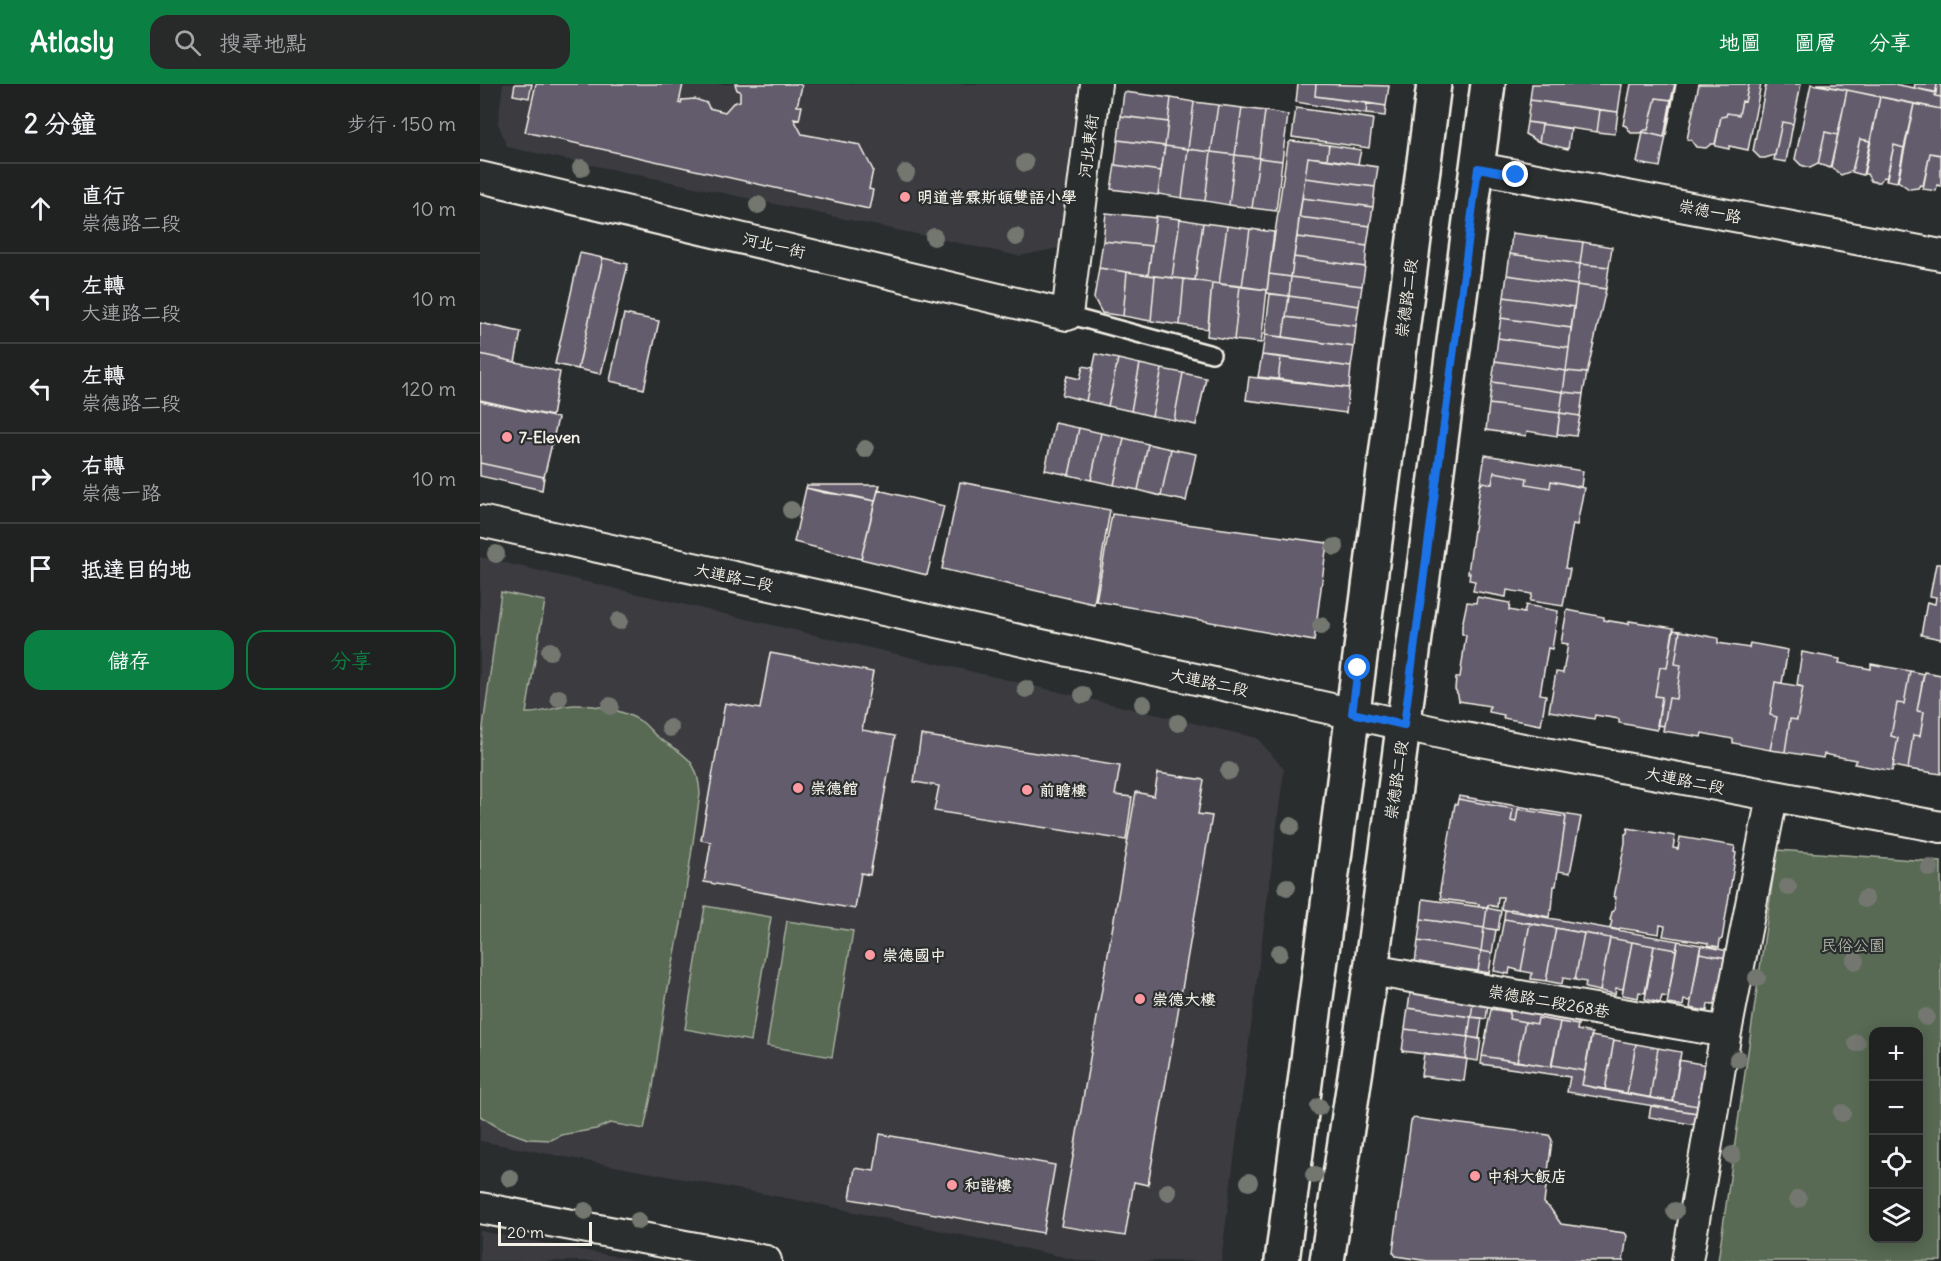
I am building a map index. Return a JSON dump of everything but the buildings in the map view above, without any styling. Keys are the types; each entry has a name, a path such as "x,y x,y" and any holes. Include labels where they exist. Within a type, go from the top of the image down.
{"main road":[{"name":"崇德路二段","path":"1282,1261 1434,84"},
{"name":"崇德路二段","path":"1327,1261 1371,970 1488,84"}],"street":[{"name":"河北東街","path":"1067,315 1096,84"},
{"name":"崇德一路","path":"1478,168 1941,255"},
{"name":"河北一街","path":"480,177 1067,315"},
{"name":"大連路二段","path":"480,521 1404,725 1772,797 1941,827"},
{"path":"1688,1261 1726,1032 1772,797"},
{"name":"崇德路二段268巷","path":"1371,970 1726,1032"},
{"path":"480,1208 766,1261"}],"lane":[{"path":"1067,315 1212,354"}],"shaded area":[{"name":"明道普霖斯頓雙語小學","path":"503,84 1078,84 1059,248 1019,256 507,147 498,123"},
{"name":"崇德國中","path":"480,557 1257,738 1284,769 1221,1261 1082,1261 813,1203 480,1141"},
{"path":"480,1231 640,1261 480,1261"}],"green space":[{"path":"501,592 545,601 526,713 576,705 601,707 627,714 642,722 655,735 681,752 692,764 699,781 700,794 681,924 644,1129 610,1123 596,1129 561,1135 551,1140 528,1139 501,1129 480,1116 480,750"},
{"name":"民俗公園","path":"1777,850 1941,862 1941,1261 1718,1261"},
{"path":"705,906 771,917 751,1041 685,1029"},
{"path":"787,921 853,931 832,1057 767,1046"}],"place":[{"name":"明道普霖斯頓雙語小學","path":"905,197"},
{"name":"7-Eleven","path":"507,437"},
{"name":"崇德館","path":"798,788"},
{"name":"前瞻樓","path":"1027,790"},
{"name":"崇德國中","path":"870,955"},
{"name":"崇德大樓","path":"1140,999"},
{"name":"中科大飯店","path":"1475,1176"},
{"name":"和諧樓","path":"952,1185"}],"route":[{"path":"1358,668 1352,713 1404,725 1478,168 1516,175"}]}
